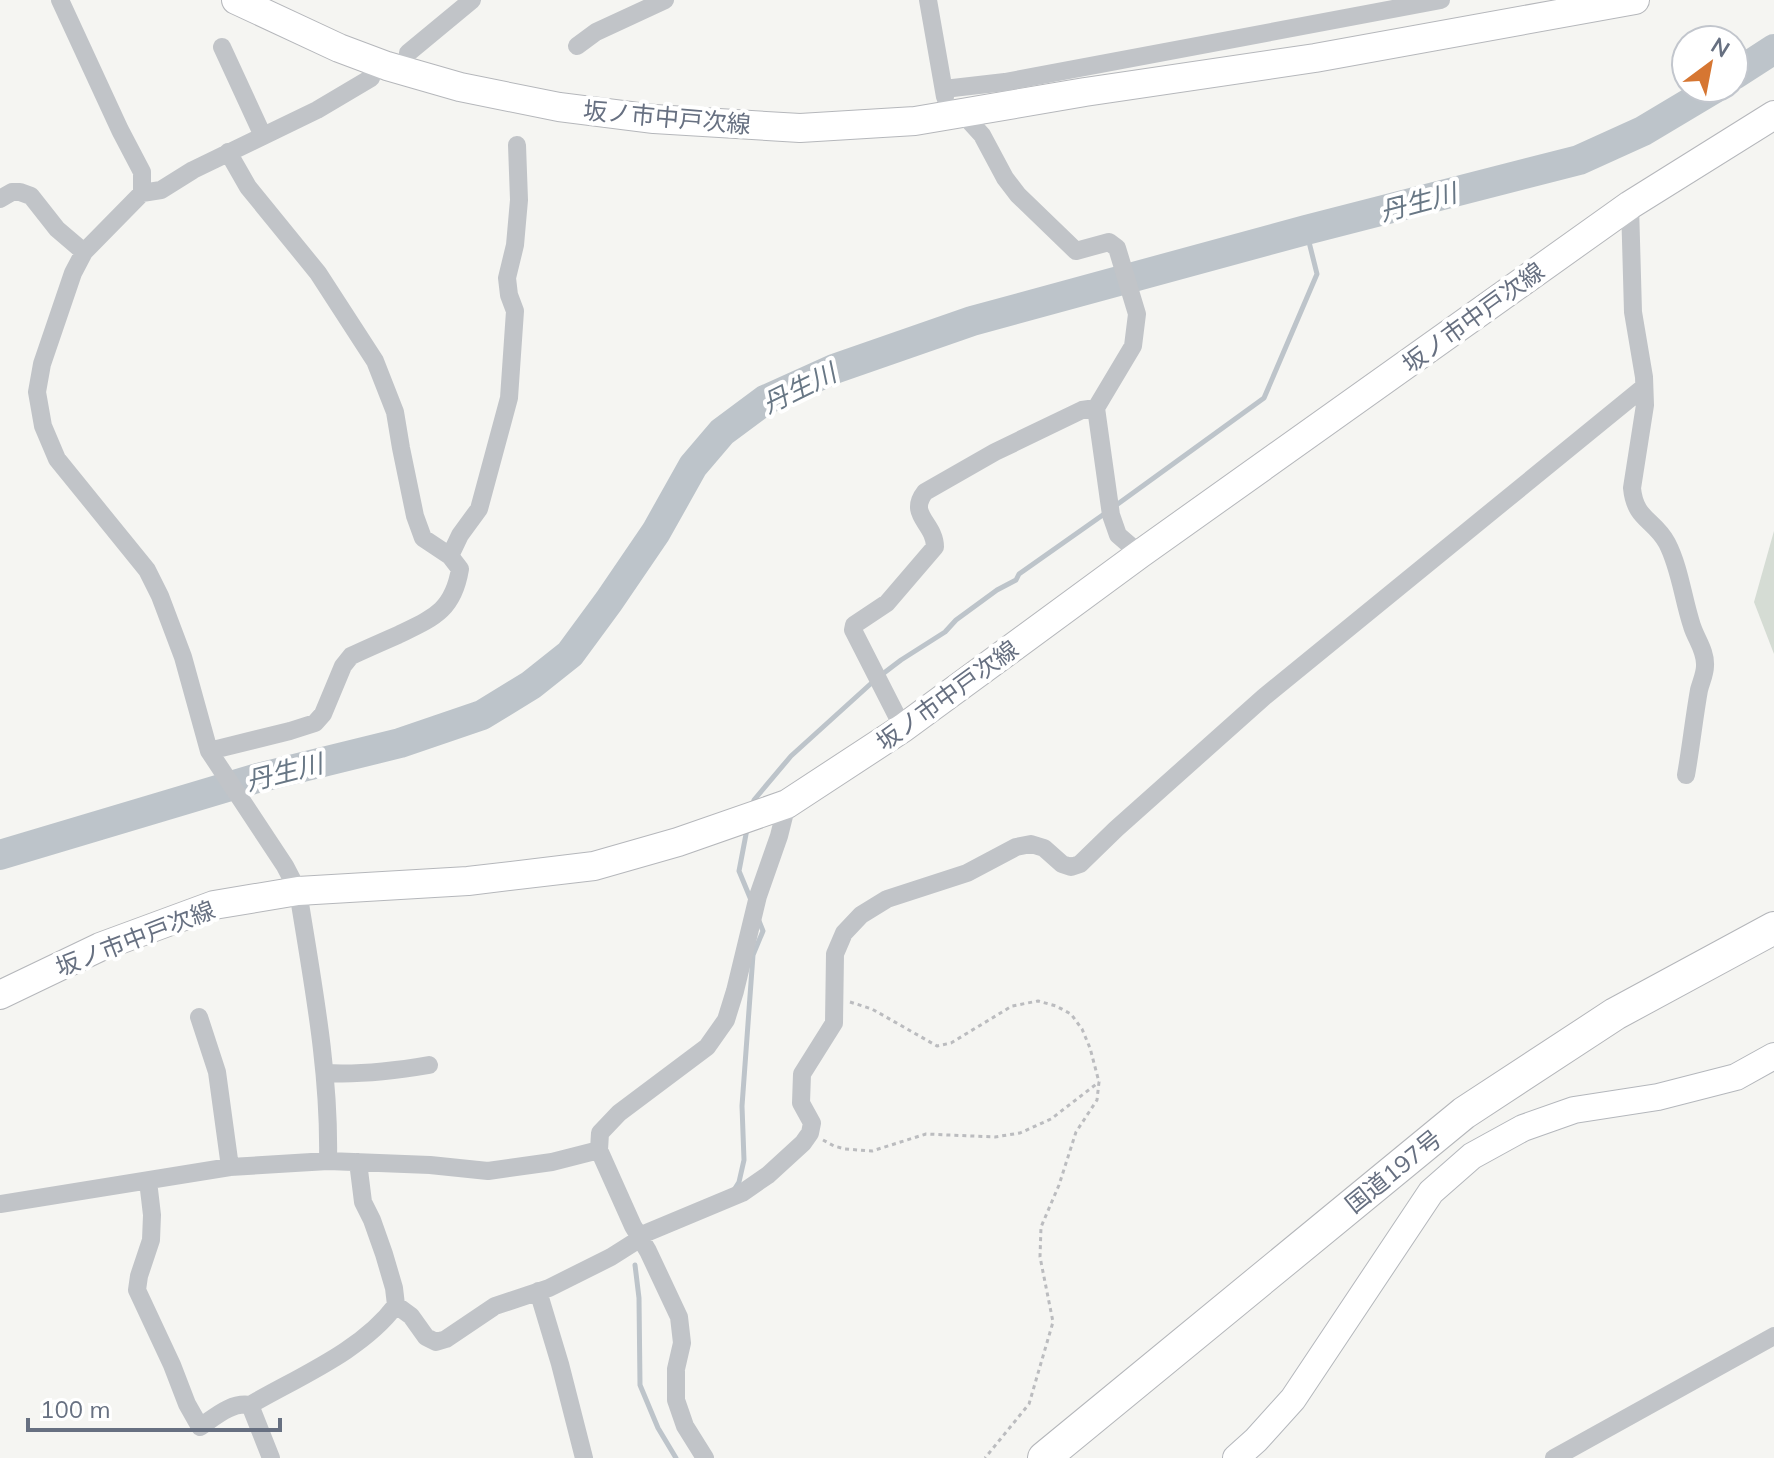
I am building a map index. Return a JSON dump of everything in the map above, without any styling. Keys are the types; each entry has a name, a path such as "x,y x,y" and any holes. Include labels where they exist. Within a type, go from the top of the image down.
{"highway":[{"name":"国道197号","path":"1044,1458 1464,1113 1615,1014 1774,928"}],"main road":[{"name":"坂ノ市中戸次線","path":"236,0 339,48 387,66 460,87 559,107 654,119 800,128 915,121 951,106 1085,92 1315,58 1635,0"},
{"name":"坂ノ市中戸次線","path":"0,995 100,947 214,905 298,891 468,881 594,866 678,842 774,809 903,728 1140,554 1630,205 1774,115"}],"street":[{"path":"60,0 142,172 142,193"},
{"path":"408,53 472,0"},
{"path":"577,46 596,32 665,0"},
{"path":"928,0 951,106 982,135 1005,178 1018,195 1076,251 1109,242 1117,248 1137,314 1133,346 1096,408 1111,515 1118,535 1140,554"},
{"path":"951,106 1005,82 1441,0"},
{"path":"222,47 263,136"},
{"path":"328,1161 325,1073 298,891 285,866 211,754 183,657 147,570 57,459 43,426 37,392 42,364 73,273 84,252 142,193 161,190 228,152 317,110 371,78"},
{"path":"450,556 460,535 479,509 509,398 515,311 507,278 518,215 517,145"},
{"path":"211,754 315,723 323,714 343,666 351,656 435,617 448,603 458,583 460,569 450,556 423,538 415,516 395,412 375,361 318,273 257,199 228,152"},
{"path":"0,199 12,192 31,196 57,229 84,252"},
{"path":"1630,205 1633,312 1645,405 1633,499 1640,513 1667,542 1692,628 1704,653 1705,667 1686,775"},
{"path":"358,1162 363,1202 387,1265 396,1305 411,1316 426,1337 436,1342 446,1339 495,1306 538,1291 611,1257 640,1237 742,1193 768,1175 810,1133 812,1123 801,1103 802,1074 834,1023 835,954 844,933 861,915 887,899 967,873 1016,847 1031,844 1044,848 1062,864 1071,867 1080,864 1264,697 1644,387"},
{"path":"903,728 853,630 854,625 887,603 935,547 935,538 917,508 918,500 925,492 995,452 1082,410 1096,408"},
{"path":"705,1458 685,1426 676,1400 676,1369 682,1343 679,1317 599,1150 600,1133 619,1113 707,1047 726,1020 758,899 779,836 774,809"},
{"path":"199,1017 217,1072 230,1167"},
{"path":"1236,1458 1293,1399 1431,1192 1472,1156 1523,1128 1574,1110 1658,1097 1736,1077 1774,1056"},
{"path":"325,1073 347,1074 429,1065"},
{"path":"0,1204 230,1167 328,1161 488,1171 552,1162 599,1150"},
{"path":"148,1181 151,1240 137,1290 200,1427 232,1406 250,1405 334,1358 379,1325 396,1305"},
{"path":"538,1291 584,1458"},
{"path":"1554,1458 1774,1336"},
{"path":"250,1405 271,1458"}],"path":[{"path":"835,984 849,1001 872,1009 937,1046 951,1043 1012,1006 1038,1001 1071,1014 1090,1048 1099,1082 1097,1100 1076,1132 1041,1227 1040,1257 1053,1322 1029,1404 985,1458"},
{"path":"810,1133 834,1146 872,1151 926,1134 995,1137 1020,1133 1051,1119 1099,1082"}],"shaded area":[{"path":"1774,531 1774,654 1754,602"}],"waterway":[{"name":"丹生川","path":"1750,65 1774,49"},
{"name":"丹生川","path":"0,855 254,779 400,743 482,715 531,685 570,654 656,532 693,466 722,432 765,400 834,369 972,321 1579,160 1643,131 1688,104"},
{"path":"1115,506 1264,398 1317,274 1306,230"},
{"path":"753,804 791,756 876,679 1107,512"},
{"path":"747,829 739,871 751,900"},
{"path":"734,1190 744,1160 742,1106 753,955 763,931 759,921"},
{"path":"635,1265 639,1298 640,1385 658,1428 676,1458"}]}
